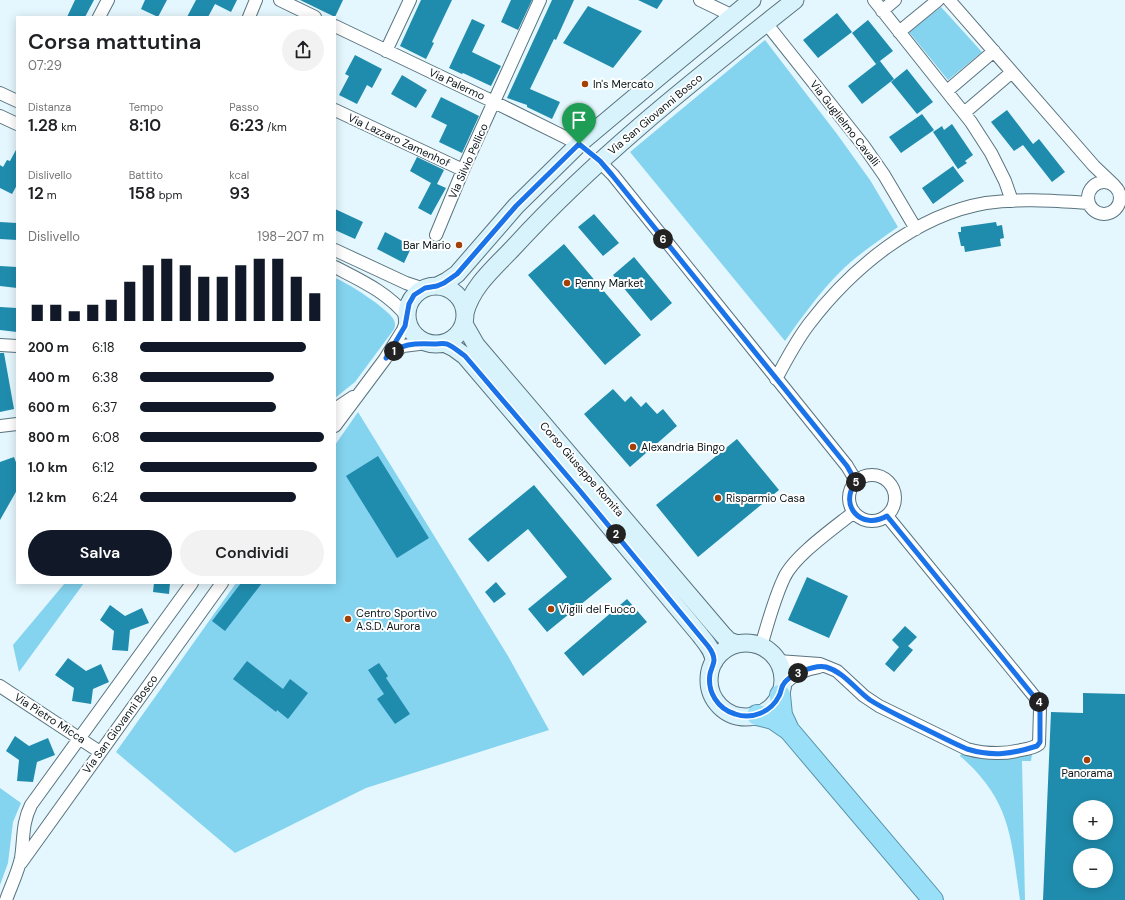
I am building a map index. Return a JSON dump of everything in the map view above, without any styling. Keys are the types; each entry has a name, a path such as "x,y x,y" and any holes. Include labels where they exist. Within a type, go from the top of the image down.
{"highway":[{"path":"781,690 782,715 789,730"},
{"path":"758,715 773,719 789,730 934,900"}],"main road":[{"path":"431,287 448,288 458,295 463,304 464,319 456,336 444,343 437,344 427,342 419,339 413,333 407,318 407,308 417,292 447,281 457,274 516,206 579,144 752,0"},
{"name":"Via San Giovanni Bosco","path":"464,319 470,297 483,280 535,224 600,161 676,95 796,0"},
{"path":"733,16 760,28"},
{"path":"579,144 600,161"},
{"name":"Corso Giuseppe Romita","path":"464,319 476,345 723,635 729,641 738,644"},
{"name":"Corso Giuseppe Romita","path":"444,343 465,356 580,491 704,640 712,653 714,662"},
{"path":"749,643 760,646 770,652 778,661 782,671 781,690 770,708 758,715 737,715 724,709 717,702 710,685 710,673 714,662 724,650 738,644 749,643"}],"street":[{"path":"100,16 108,0"},
{"path":"249,16 256,0"},
{"path":"280,0 313,16"},
{"path":"386,51 410,0"},
{"name":"Via Silvio Pellico","path":"436,235 463,170 540,0"},
{"path":"700,0 733,16"},
{"path":"874,0 964,113 991,153 1005,182 1012,201"},
{"path":"882,11 895,0"},
{"path":"899,32 938,0"},
{"path":"949,0 994,51 1012,72 1088,159 1094,166 1117,188 1120,198 1119,204 1115,210 1111,212 1101,213 1095,211 1089,203 1088,194 1091,188 1093,176 1088,159"},
{"name":"Via Palermo","path":"336,26 579,144"},
{"name":"Via Guglielmo Cavalli","path":"760,28 863,145 884,175 916,229"},
{"path":"946,91 994,51"},
{"path":"964,113 1012,72"},
{"path":"0,93 16,101"},
{"name":"Via Lazzaro Zamenhof","path":"336,110 463,170"},
{"path":"0,116 16,124"},
{"path":"600,161 847,466 856,482"},
{"path":"1091,188 1095,184 1101,182 1114,185"},
{"path":"776,379 804,331 839,288 855,272 884,250 916,229 957,211 985,204 1031,200 1089,203"},
{"path":"337,256 406,284 418,287 431,287"},
{"path":"336,268 372,287 396,306 407,318 403,330 386,358"},
{"path":"336,425 389,354 400,348 427,342"},
{"path":"0,345 16,346"},
{"path":"336,408 363,389"},
{"path":"0,426 16,424"},
{"path":"869,475 877,475 884,478 893,489 895,496 892,511 880,520 873,521 859,518 850,507 849,493 856,482 862,477 869,475"},
{"path":"760,646 784,577 792,565 854,512"},
{"path":"778,661 820,664 825,666 842,674 864,696 879,706 960,746 982,753 1002,754 1037,746 1040,742 1040,705 887,516"},
{"name":"Via San Giovanni Bosco","path":"19,866 22,850 23,828 29,810 191,584"},
{"name":"Via San Giovanni Bosco","path":"5,897 19,866 221,584"},
{"path":"781,690 795,675 806,669 825,666"},
{"name":"Via Pietro Micca","path":"0,686 80,737 100,752"}],"shaded area":[{"path":"941,7 982,52 948,80 909,32"},
{"path":"765,40 870,180 898,227 861,254 832,280 804,314 785,341 630,152"},
{"path":"336,278 376,303 391,315 395,325 393,331 355,382 336,397"},
{"name":"Centro Sportivo A.S.D. Aurora","path":"358,412 508,656 549,730 366,788 235,853 116,752 235,584 336,584 336,444"},
{"path":"64,584 83,584 19,672 13,645"},
{"path":"963,751 1032,754 1031,761 1022,761 1025,900 1020,900 1011,839 1006,821 990,788 977,772 960,756"},
{"path":"0,788 21,803 13,822 8,863 0,885"}],"building":[{"path":"75,0 94,0 86,16 67,16"},
{"path":"145,0 167,0 159,16 141,9"},
{"path":"196,0 237,0 231,12 215,4 209,16 188,16"},
{"path":"300,0 343,0 335,16"},
{"path":"421,0 452,0 432,42 434,43 426,59 400,46"},
{"path":"511,0 532,0 518,30 501,22"},
{"path":"552,0 574,0 556,40 554,39 530,89 560,102 552,119 527,107 527,105 507,98"},
{"path":"638,0 663,0 657,9"},
{"path":"588,6 642,31 613,68 563,43"},
{"path":"837,13 852,32 818,58 803,40"},
{"path":"472,19 485,25 472,52 501,66 491,86 449,68"},
{"path":"868,20 893,51 876,64 852,33"},
{"path":"355,55 382,69 372,88 367,85 357,104 339,95 349,76 345,74"},
{"path":"880,61 894,79 862,104 848,86"},
{"path":"907,69 933,102 917,114 891,82"},
{"path":"402,75 427,90 416,108 391,94"},
{"path":"441,97 479,116 462,153 439,142 447,125 431,117"},
{"path":"1007,110 1033,144 1039,139 1065,172 1052,182 1023,145 1014,151 991,122"},
{"path":"922,114 934,130 901,153 889,137"},
{"path":"952,124 973,155 965,161 967,163 958,169 933,132 942,126 944,130"},
{"path":"16,150 16,187 12,194 0,188 0,165 3,167 7,160 10,161"},
{"path":"417,157 444,170 437,184 446,188 431,215 418,208 431,183 410,171"},
{"path":"953,166 964,181 933,204 922,188"},
{"path":"336,209 363,222 355,239 336,230"},
{"path":"594,214 619,243 603,256 578,227"},
{"path":"0,222 16,223 16,240 0,239"},
{"path":"996,222 997,226 1002,225 1004,238 1000,239 1001,246 965,252 964,246 961,246 958,232 961,232 961,227"},
{"path":"385,232 412,246 404,263 377,249"},
{"path":"564,244 641,335 605,365 528,275"},
{"path":"634,257 672,303 651,321 613,275"},
{"path":"0,266 16,267 16,288 0,286"},
{"path":"0,307 16,308 16,332 0,330"},
{"path":"0,353 4,353 14,409 0,412"},
{"name":"Alexandria Bingo","path":"613,389 625,402 631,396 641,407 646,402 657,414 663,409 677,426 630,467 584,414"},
{"name":"Risparmio Casa","path":"737,439 779,490 698,557 656,505"},
{"path":"378,456 429,538 397,558 346,476"},
{"path":"14,457 16,462 16,492 0,520 0,462"},
{"path":"534,485 612,579 547,632 528,609 567,577 528,529 488,562 468,539"},
{"path":"807,577 848,596 829,638 788,620"},
{"path":"496,582 506,594 494,603 485,592"},
{"path":"154,584 170,584 169,594 153,592"},
{"path":"240,584 261,584 225,631 212,621"},
{"path":"627,599 647,622 583,676 564,653"},
{"path":"110,605 125,616 142,608 149,623 130,630 128,651 112,650 114,631 100,620"},
{"path":"905,626 917,637 908,646 913,650 894,672 885,664 899,647 892,640"},
{"path":"68,658 86,671 101,664 109,682 93,689 91,704 72,701 74,688 55,675"},
{"path":"247,661 283,689 290,679 308,693 288,719 277,710 276,712 233,679"},
{"path":"379,663 388,676 386,678 410,714 395,724 377,699 384,694 368,670"},
{"name":"Panorama","path":"1083,693 1125,694 1125,900 1043,900 1051,712 1083,713"},
{"path":"15,736 29,746 48,738 55,755 37,762 33,782 17,781 19,760 6,751"}],"place":[{"name":"In's Mercato","path":"585,84"},
{"name":"Bar Mario","path":"459,245"},
{"name":"Penny Market","path":"567,283"},
{"name":"Alexandria Bingo","path":"633,447"},
{"name":"Risparmio Casa","path":"718,498"},
{"name":"Vigili del Fuoco","path":"551,609"},
{"name":"Centro Sportivo A.S.D. Aurora","path":"348,619"},
{"name":"Panorama","path":"1087,760"}],"route":[{"path":"579,144 600,161 612,175 847,466 856,482 849,493 850,507 854,512 859,518 873,521 880,520 887,516 1039,702 1040,742 1037,746 1002,754 982,753 967,749 879,706 864,696 842,674 825,666 806,669 791,677 783,685 780,695 770,708 758,715 744,716 730,713 717,702 711,689 710,673 714,662 714,657 711,650 700,635 465,356 444,343 431,344 427,342 413,344 394,350 386,358 405,326 407,310 414,295 425,288 444,283 457,274 474,252 516,206 579,144"}]}
